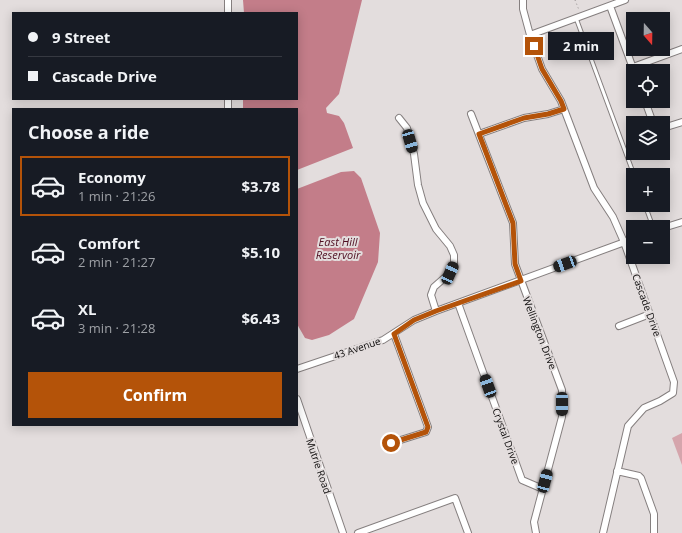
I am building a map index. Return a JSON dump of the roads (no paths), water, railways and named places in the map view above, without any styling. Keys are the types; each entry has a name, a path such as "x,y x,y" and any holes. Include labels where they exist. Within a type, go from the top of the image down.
{"street":[{"path":"228,0 228,12"},
{"name":"Cascade Drive","path":"523,0 523,9 530,35 542,69 561,101 594,188 613,217 624,242 674,382 673,393 644,408 628,426 603,533"},
{"path":"530,35 625,0"},
{"path":"610,6 632,64"},
{"path":"646,64 682,49"},
{"path":"479,134 524,118 548,114 564,109"},
{"name":"Wellington Drive","path":"471,114 513,223 515,264 562,390 562,417 534,522 536,533"},
{"path":"399,118 407,128 414,154 418,185 423,203 436,229 450,246 454,256 454,264 450,273 434,287 431,295 436,311"},
{"path":"670,126 682,122"},
{"path":"670,226 682,222"},
{"name":"43 Avenue","path":"298,369 383,340 414,320 436,311 624,242"},
{"name":"Crystal Drive","path":"458,303 522,480 542,489"},
{"path":"619,326 650,314"},
{"path":"391,443 426,432 428,427 394,334"},
{"name":"Mutrie Road","path":"298,402 343,533"},
{"path":"617,471 639,476 641,478 654,514 654,533"},
{"path":"358,533 455,498 468,533"}],"lane":[{"path":"579,17 632,168"}],"water":[{"path":"243,0 362,0 339,94 326,108 327,113 339,116 344,123 353,148 298,170 298,108 243,108 243,100 298,100 298,12 244,12"},
{"name":"East Hill Reservoir","path":"354,171 361,178 380,233 378,262 354,319 329,335 312,340 305,338 298,326 298,189 341,172"}]}
